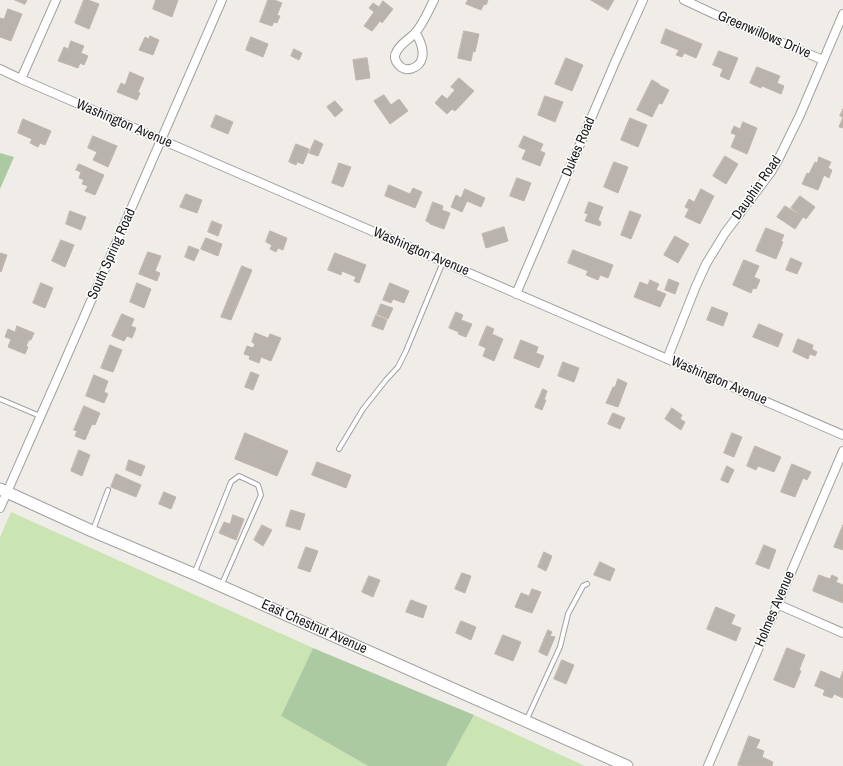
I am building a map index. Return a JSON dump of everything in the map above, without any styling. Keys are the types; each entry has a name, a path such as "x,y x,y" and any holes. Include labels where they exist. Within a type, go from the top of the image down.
{"street":[{"path":"21,79 56,0"},
{"name":"South Spring Road","path":"0,508 3,490 41,416 222,0"},
{"path":"418,37 421,42 423,52 420,62 414,68 409,70 401,67 396,61 396,52 420,26 434,0"},
{"name":"Dukes Road","path":"516,294 643,0"},
{"name":"Greenwillows Drive","path":"684,0 823,60"},
{"name":"Dauphin Road","path":"667,359 706,264 725,233 771,172 800,116 843,14"},
{"name":"Washington Avenue","path":"0,69 843,435"},
{"name":"Holmes Avenue","path":"708,766 843,452"},
{"name":"East Chestnut Avenue","path":"3,490 92,531 194,574 627,766"},
{"path":"777,604 843,633"}],"lane":[{"path":"339,450 363,409 398,367 443,262"},
{"path":"0,399 41,416"},
{"path":"194,574 231,482 239,476 258,486 261,495 221,586"},
{"path":"92,531 108,490"},
{"path":"526,721 560,647 568,614 583,586 587,584"}],"green space":[{"path":"0,153 14,157 0,189"},
{"path":"11,512 313,648 281,716 368,766 0,766 0,537"},
{"path":"313,648 474,715 446,766 368,766 281,716"},
{"path":"474,715 585,766 446,766"}],"building":[{"path":"15,0 27,0 25,4"},
{"path":"84,0 99,4 89,29 75,23"},
{"path":"156,0 178,0 172,17 153,9"},
{"path":"268,0 274,0 282,3 277,15 280,16 277,23 274,22 272,26 260,22"},
{"path":"468,0 488,0 486,5 484,4 481,10 466,4"},
{"path":"591,0 614,0 608,10"},
{"path":"383,1 393,9 382,23 380,21 372,31 364,26 374,12 369,8 373,3 379,7"},
{"path":"8,9 22,14 11,41 0,37 0,18 4,19"},
{"path":"666,29 702,44 696,58 684,53 682,57 676,55 679,50 661,43"},
{"path":"464,31 479,34 475,52 473,51 471,61 458,58"},
{"path":"150,36 159,40 153,55 139,50 145,37 149,39"},
{"path":"251,37 268,44 263,57 246,50"},
{"path":"71,41 84,46 81,53 88,56 84,65 80,63 78,68 58,61 64,47 68,49"},
{"path":"294,49 302,53 299,60 291,56"},
{"path":"719,51 738,58 729,80 720,76 723,69 713,65"},
{"path":"367,58 370,78 356,80 353,60"},
{"path":"566,58 583,65 572,91 555,84"},
{"path":"757,67 780,76 777,83 784,86 781,94 750,83"},
{"path":"130,72 144,78 138,92 140,93 137,100 117,92 121,83 125,85"},
{"path":"459,78 474,91 455,111 452,109 447,114 435,103 442,95 447,99 455,90 451,87"},
{"path":"652,80 669,90 662,104 659,103 652,117 637,110"},
{"path":"384,95 391,105 399,99 408,111 390,124 374,101"},
{"path":"545,96 563,102 555,122 538,115"},
{"path":"335,101 343,110 335,117 327,107"},
{"path":"843,109 843,117 840,116"},
{"path":"216,115 233,122 228,134 211,127"},
{"path":"843,117 843,128 839,127"},
{"path":"630,118 647,125 638,147 621,140"},
{"path":"23,119 51,131 45,145 40,143 38,147 30,143 32,139 18,133"},
{"path":"743,122 757,128 747,154 731,147 736,135 731,133 734,126 740,129"},
{"path":"93,136 117,146 108,167 93,160 97,152 88,148"},
{"path":"524,136 543,144 540,151 545,153 540,166 522,159 526,150 519,147"},
{"path":"315,140 323,144 318,156 309,153"},
{"path":"296,144 309,149 303,164 297,162 296,165 289,162"},
{"path":"725,156 738,164 726,184 713,176"},
{"path":"819,157 831,162 828,168 832,170 829,178 824,175 818,190 802,184 807,173 809,174 815,162 817,163"},
{"path":"614,162 628,167 618,193 604,187"},
{"path":"339,163 351,167 343,187 332,183"},
{"path":"79,164 104,175 95,195 85,191 88,186 82,184 84,180 79,178 81,172 76,170"},
{"path":"517,178 531,183 524,201 510,196"},
{"path":"389,185 410,194 413,188 422,192 415,208 385,196"},
{"path":"465,189 485,198 481,207 467,201 462,212 451,207 456,195 461,198"},
{"path":"701,189 714,196 700,224 685,217 689,209 685,207 689,199 694,202"},
{"path":"186,194 202,200 197,213 180,207"},
{"path":"800,196 815,207 806,219 791,208"},
{"path":"433,202 443,206 442,210 450,213 444,229 426,221"},
{"path":"589,202 603,207 598,220 601,222 600,226 585,221 588,214 585,213"},
{"path":"785,206 803,217 795,229 777,217"},
{"path":"70,211 86,217 81,230 66,224"},
{"path":"630,211 641,215 631,239 621,235"},
{"path":"212,221 222,225 218,236 208,232"},
{"path":"504,227 508,241 486,248 482,234"},
{"path":"766,228 784,235 781,241 783,242 776,259 756,251"},
{"path":"270,231 287,238 283,250 278,248 276,252 270,249 272,245 266,242"},
{"path":"675,236 689,244 678,263 664,255"},
{"path":"206,238 222,244 218,256 201,249"},
{"path":"61,240 74,245 65,267 52,261"},
{"path":"189,246 199,250 194,261 185,257"},
{"path":"573,250 613,265 608,278 600,275 598,280 586,275 588,271 568,263"},
{"path":"148,252 161,256 155,271 160,273 157,281 139,274"},
{"path":"0,253 7,255 1,272 0,271"},
{"path":"335,253 366,265 359,283 354,281 356,277 342,271 341,275 328,270"},
{"path":"791,258 802,263 797,274 786,270"},
{"path":"744,260 759,266 754,277 760,280 756,289 753,288 751,293 733,285"},
{"path":"242,266 252,270 231,320 221,317"},
{"path":"669,279 679,283 675,294 665,290"},
{"path":"650,280 659,284 656,290 666,294 660,307 634,297 640,282 648,285"},
{"path":"41,283 53,288 45,308 33,303"},
{"path":"137,283 151,289 144,308 130,302"},
{"path":"390,283 409,291 404,303 393,299 391,303 383,300"},
{"path":"381,304 393,308 388,319 377,314"},
{"path":"712,307 728,313 723,326 707,320"},
{"path":"456,312 463,315 461,320 472,324 466,337 449,328"},
{"path":"122,314 134,319 131,326 136,328 132,338 127,336 124,341 112,336"},
{"path":"376,315 387,320 383,330 372,326"},
{"path":"759,324 783,334 778,347 753,337"},
{"path":"17,326 34,333 26,346 28,347 25,354 8,347 11,339 5,337 8,329 15,332"},
{"path":"487,326 494,329 492,334 503,339 494,361 483,356 486,348 479,345"},
{"path":"255,333 268,338 270,334 281,338 271,361 261,357 259,363 249,359 250,356 244,354 247,346 253,348 255,344 252,342"},
{"path":"798,339 813,345 812,349 817,352 815,356 810,354 808,359 793,352"},
{"path":"521,340 538,347 536,353 544,356 539,368 514,358"},
{"path":"110,345 122,350 113,372 101,368"},
{"path":"563,362 579,368 574,382 558,376"},
{"path":"251,372 259,375 253,390 245,387"},
{"path":"94,375 108,381 104,392 108,394 104,403 86,396"},
{"path":"618,379 627,383 618,407 606,403"},
{"path":"543,389 547,391 544,400 546,400 542,410 535,407"},
{"path":"84,406 100,413 95,425 92,424 85,440 75,436 77,431 74,430"},
{"path":"672,408 682,415 680,419 685,422 681,430 665,419"},
{"path":"613,413 625,418 620,429 608,424"},
{"path":"245,433 288,451 277,476 235,459"},
{"path":"732,433 742,437 734,457 724,453"},
{"path":"755,446 781,457 774,472 758,466 756,470 747,466"},
{"path":"79,450 90,455 82,476 71,471"},
{"path":"129,460 145,466 141,476 126,470"},
{"path":"317,462 351,475 346,488 312,475"},
{"path":"792,464 811,472 807,480 803,478 795,497 781,492"},
{"path":"727,466 734,470 728,483 721,480"},
{"path":"116,474 141,485 136,497 111,487"},
{"path":"164,492 176,497 171,509 159,504"},
{"path":"291,510 305,514 300,530 286,526"},
{"path":"233,515 244,519 236,540 219,533 224,522 230,524"},
{"path":"262,525 272,530 263,546 254,540"},
{"path":"843,525 843,550 834,547"},
{"path":"764,545 776,550 769,569 756,564"},
{"path":"306,547 318,551 310,572 298,568"},
{"path":"544,552 552,556 546,571 538,567"},
{"path":"600,562 615,569 610,581 594,575"},
{"path":"462,573 471,576 465,593 455,589"},
{"path":"819,575 830,579 832,575 838,578 836,582 843,585 843,603 813,591"},
{"path":"369,576 380,580 373,597 362,592"},
{"path":"532,589 541,592 532,613 515,607 521,593 529,596"},
{"path":"411,600 427,606 423,618 406,612"},
{"path":"716,607 735,615 731,624 741,628 736,641 707,629"},
{"path":"461,621 476,627 471,640 456,633"},
{"path":"548,630 552,632 550,636 555,637 547,656 539,652"},
{"path":"503,635 521,642 513,661 495,654"},
{"path":"787,648 805,655 799,670 801,671 794,688 774,680"},
{"path":"562,660 574,665 566,684 554,679"},
{"path":"821,671 840,679 843,671 843,698 834,694 832,698 823,695 825,690 815,686"},
{"path":"749,736 760,740 756,748 764,751 762,757 773,762 772,766 738,765"}]}
